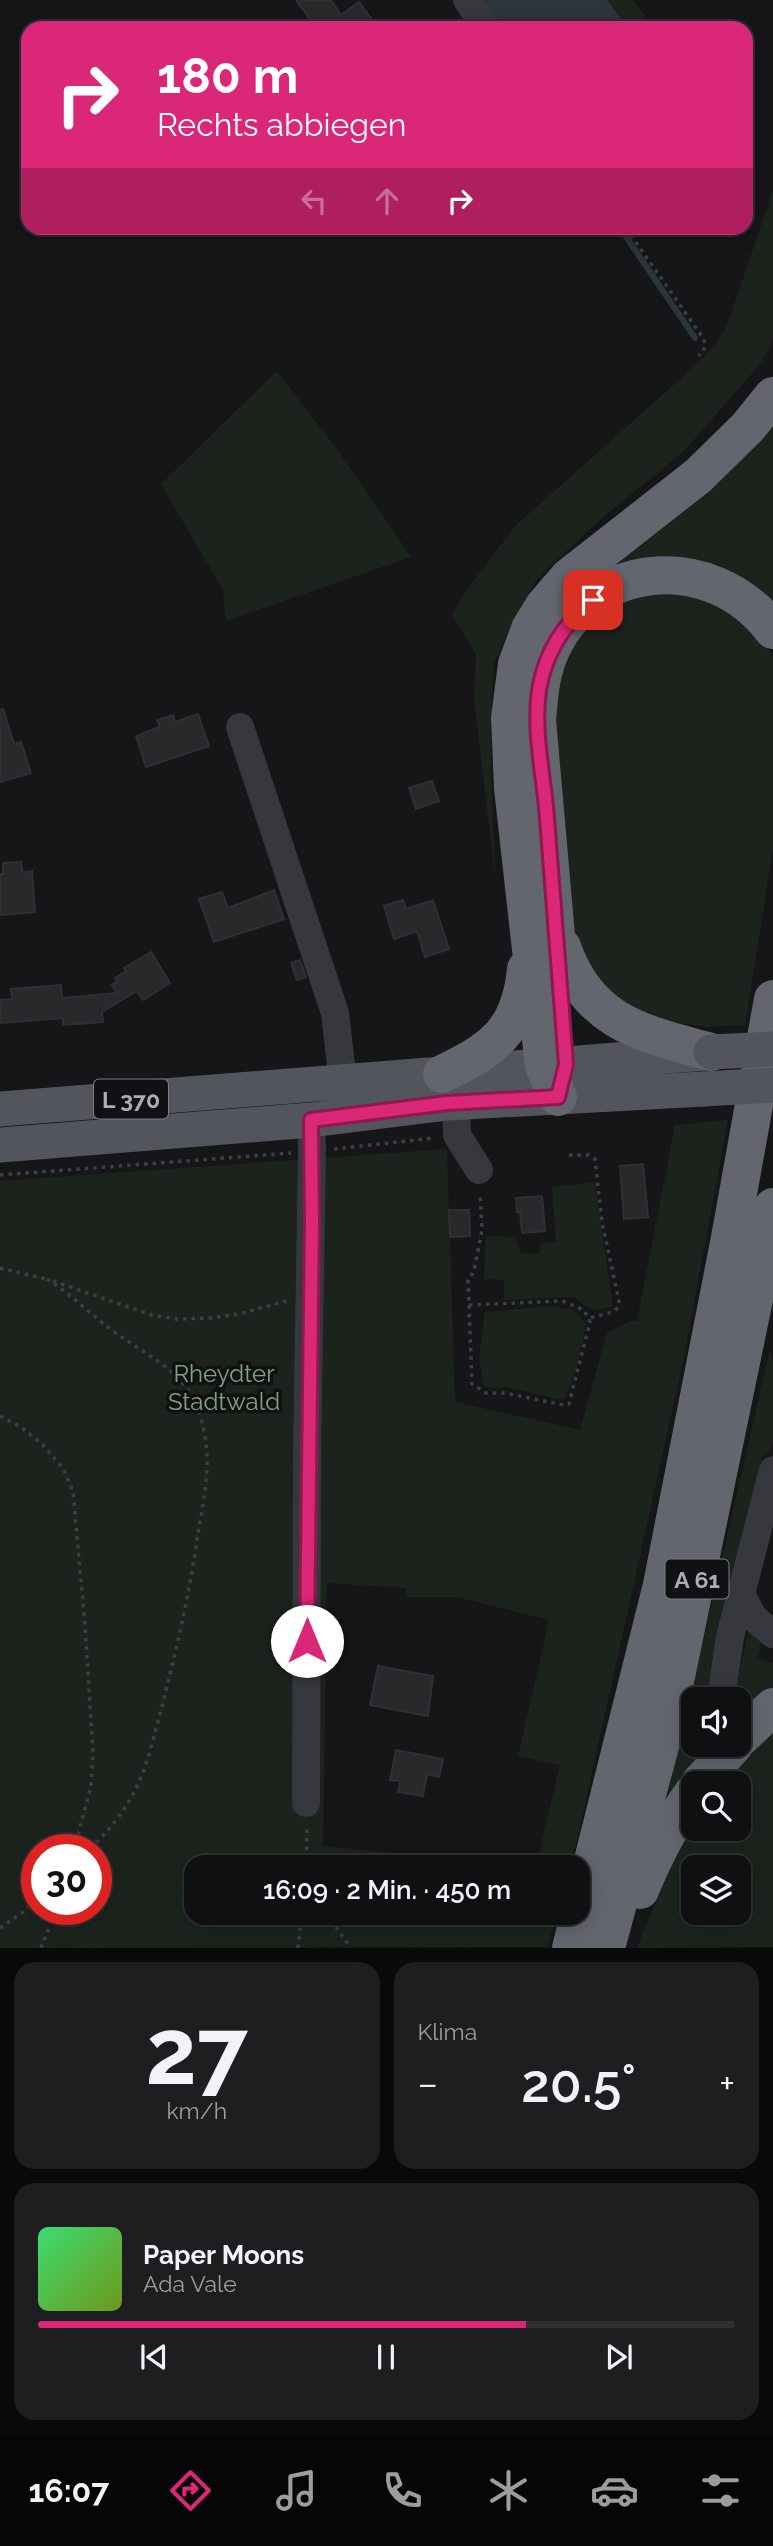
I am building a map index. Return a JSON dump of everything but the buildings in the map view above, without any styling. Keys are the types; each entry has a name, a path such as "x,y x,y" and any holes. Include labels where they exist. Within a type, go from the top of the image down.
{"highway":[{"path":"707,1071 600,1007 583,990 543,930 513,788 510,718 517,663 530,629 544,606 569,577 698,475 748,427 773,396"},
{"path":"556,1075 543,930 537,720 539,691 549,656 568,624 593,600 625,582 662,575 679,575 711,582 733,592 753,607 773,630"},
{"path":"449,1088 509,1027 522,997 543,930"},
{"name":"A 61","path":"571,1948 662,1585 730,1238 773,999"},
{"name":"A 61","path":"606,1948 667,1720 773,1208"},
{"path":"751,1728 773,1707"},
{"path":"617,1948 649,1867 681,1809"}],"main road":[{"name":"L 370","path":"707,1071 773,1049"},
{"name":"L 370","path":"0,1109 343,1082 449,1088 556,1075 707,1071 773,1084"},
{"name":"L 370","path":"0,1145 256,1125 312,1135 449,1088"}],"street":[{"path":"467,0 481,21"},
{"path":"239,732 335,1013 343,1082"},
{"path":"449,1088 457,1135 479,1170"},
{"path":"306,1802 307,1455 312,1135"},
{"path":"723,1687 730,1637 771,1483"},
{"path":"742,1596 753,1616 773,1634"}],"path":[{"path":"631,235 703,338 706,346 699,356"},
{"path":"0,1175 312,1135"},
{"path":"569,1155 589,1155 595,1159 603,1222 619,1301 618,1308 612,1312 590,1318"},
{"path":"469,1306 562,1301 584,1310 590,1318 571,1401 564,1405 505,1393 486,1393 472,1384 469,1306 468,1280 474,1271 482,1230 479,1170"},
{"path":"0,1268 47,1279 159,1317 185,1320 239,1314 311,1293"},
{"path":"47,1279 71,1294 112,1331 158,1361 186,1387 196,1404 207,1458 206,1485 176,1653 143,1773 126,1808 105,1834"},
{"path":"0,1416 21,1427 43,1445 63,1468 73,1492 93,1753 91,1786 78,1834"},
{"path":"306,1802 306,1855"},
{"path":"0,1928 21,1913"},
{"path":"41,1948 50,1925"},
{"path":"298,1948 301,1925"},
{"path":"335,1925 351,1948"}],"green space":[{"path":"474,0 633,0 649,21 490,21"},
{"path":"773,190 773,339 761,363 684,451 603,517 537,579 494,663 490,729 495,877 474,698 476,654 452,615 466,591 515,526 715,345 728,323"},
{"path":"277,371 339,452 411,557 226,621 223,590 161,484"},
{"path":"773,409 773,618 743,591 589,591 545,618"},
{"path":"688,589 759,631 773,657 773,848 745,1025 707,1027 664,1021 634,1012 590,983 568,916 553,755 559,667 580,632 617,600"},
{"name":"Rheydter Stadtwald","path":"728,1120 684,1357 574,1855 539,1855 560,1765 518,1756 549,1620 457,1597 407,1597 406,1588 327,1583 323,1846 409,1855 184,1855 184,1925 554,1925 547,1947 0,1948 0,1181 447,1149 455,1402 580,1430 607,1333 631,1321 637,1321 675,1125"},
{"path":"595,1182 613,1307 592,1310 573,1297 504,1300 504,1280 484,1279 486,1236 515,1237 521,1254 540,1253 540,1244 556,1242 552,1187"},
{"path":"549,1306 573,1310 586,1324 576,1371 565,1398 558,1399 506,1387 484,1386 479,1358 485,1312"},
{"path":"770,1350 773,1362 773,1441 771,1448 762,1457 710,1687 692,1687"},
{"path":"749,1629 762,1639 758,1659 773,1663 773,1700 751,1719 751,1687 737,1687"},
{"path":"773,1731 773,1947 637,1948 664,1881 686,1841 751,1841 751,1771 736,1771"},
{"path":"681,1736 681,1757 704,1757 697,1771 681,1771 681,1800 656,1845"}],"shaded area":[{"path":"482,0 607,0 623,21 496,21"}],"waterway":[{"path":"625,235 695,338"}],"route":[{"path":"307,1641 311,1120 447,1103 558,1097 566,1064 546,806 539,750 539,691 549,656 558,639 580,610 593,600"}]}
